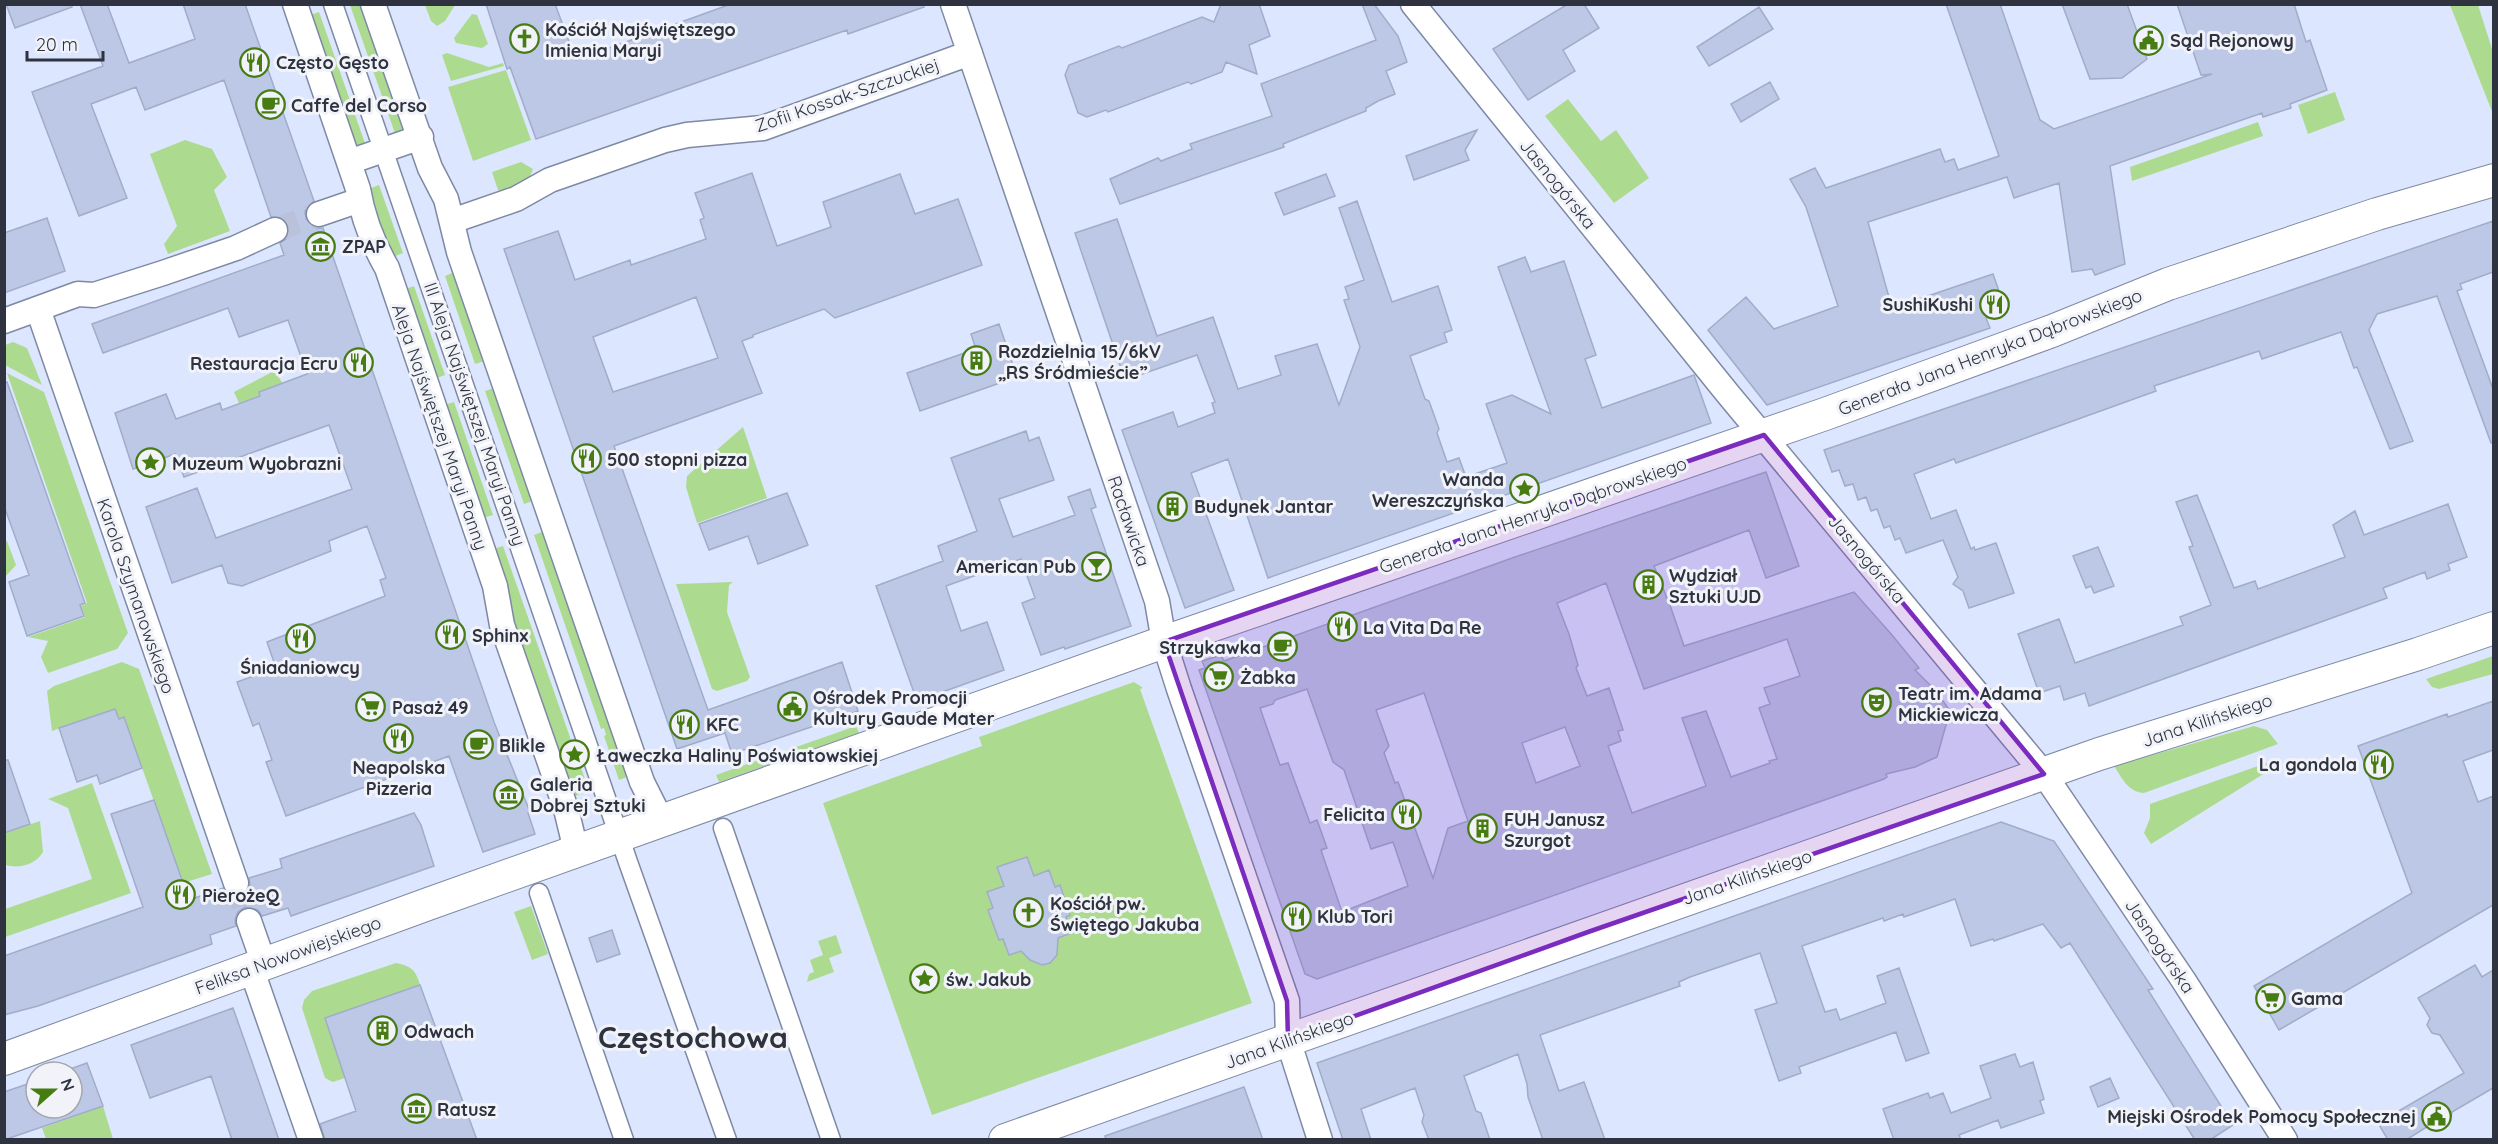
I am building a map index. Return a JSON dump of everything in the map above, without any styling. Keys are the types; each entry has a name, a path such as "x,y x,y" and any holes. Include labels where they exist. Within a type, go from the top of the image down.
{"street":[{"name":"Aleja Najświętszej Maryi Panny","path":"295,4 349,162 369,235 387,268 495,586 502,625 566,809 573,838 572,853"},
{"name":"III Aleja Najświętszej Maryi Panny","path":"333,4 618,830"},
{"path":"373,4 430,168 446,199 459,252 642,782 662,822"},
{"name":"Racławicka","path":"953,4 1157,601 1164,642 1287,1001 1288,1041 1320,1140"},
{"name":"Jasnogórska","path":"1413,4 1699,360 1764,435 2044,774 2184,981 2285,1140"},
{"name":"Zofii Kossak-Szczuckiej","path":"452,221 516,199 550,180 665,140 687,135 763,128 970,53"},
{"path":"349,162 421,137"},
{"name":"Generała Jana Henryka Dąbrowskiego","path":"572,853 618,830 662,822 1164,642 1764,435 2052,331 2180,280 2377,214 2493,180"},
{"path":"319,214 360,200"},
{"path":"4,321 78,294 94,296 163,273 236,248 275,230"},
{"name":"Karola Szymanowskiego","path":"38,309 236,883"},
{"name":"Jana Kilińskiego","path":"1005,1140 1597,929 2099,754 2418,654 2493,628"},
{"path":"723,828 831,1140"},
{"path":"618,830 727,1140"},
{"name":"Feliksa Nowowiejskiego","path":"4,1059 572,853"},
{"path":"538,893 624,1140"},
{"path":"249,921 257,966 311,1140"}],"highlighted area":[{"path":"1764,435 2044,774 1588,932 1288,1040 1287,1001 1164,642"}],"green space":[{"path":"425,4 455,5 445,21 437,26 431,21"},
{"path":"350,5 365,5 406,131 397,139"},
{"path":"2450,5 2478,5 2493,52 2493,114"},
{"path":"319,12 367,149 357,150 305,17"},
{"path":"472,14 477,15 488,44 482,48 456,43 454,38"},
{"path":"447,53 489,67 503,63 504,66 451,81 442,55"},
{"path":"506,70 531,140 473,161 448,87"},
{"path":"2335,92 2345,120 2308,134 2298,105"},
{"path":"1568,99 1601,141 1616,130 1649,178 1614,203 1545,116"},
{"path":"2258,122 2263,136 2132,181 2130,167"},
{"path":"185,140 212,149 227,177 214,190 230,231 168,254 164,244 177,226 150,154"},
{"path":"521,162 533,169 529,179 502,193 498,190 492,172"},
{"path":"379,185 403,253 393,257 376,225 369,189"},
{"path":"457,271 488,360 475,364 445,276"},
{"path":"414,286 445,375 431,380 400,291"},
{"path":"13,342 27,348 42,385 5,365 5,345"},
{"path":"274,371 284,385 279,390 276,385 259,392 260,396 239,403 234,392"},
{"path":"7,373 44,392 128,633 117,649 48,673 41,657 48,641 28,637 85,617 81,606 87,603"},
{"path":"497,387 536,500 524,504 485,391"},
{"path":"454,402 493,515 480,519 441,406"},
{"path":"743,427 767,498 697,523 686,487 687,476"},
{"path":"547,530 632,775 619,780 604,736 606,735 604,728 601,729 534,535"},
{"path":"7,541 16,565 5,577 5,542"},
{"path":"503,546 571,740 569,741 575,759 578,759 589,791 575,796 490,550"},
{"path":"733,582 729,585 727,612 750,677 747,681 717,691 712,689 676,584"},
{"path":"2493,656 2493,674 2439,689 2432,687 2426,679"},
{"path":"122,662 139,669 212,874 183,883 124,717 119,719 114,709 52,731 47,691 54,686"},
{"path":"1134,682 1143,688 1140,689 1252,1003 932,1115 823,803 982,746 979,737"},
{"path":"856,726 859,733 719,782 716,775"},
{"path":"2254,726 2267,730 2278,744 2144,793 2130,787 2114,766"},
{"path":"2278,759 2281,763 2151,844 2144,833 2150,818 2150,804"},
{"path":"92,783 131,893 5,937 5,909 92,879 68,808 48,799"},
{"path":"40,821 43,852 40,856 26,865 5,865 5,833"},
{"path":"531,906 548,954 532,960 514,912"},
{"path":"836,935 842,953 829,958 834,972 807,982 809,974 814,972 810,960 823,955 818,941"},
{"path":"396,963 412,970 420,985 325,1018 345,1078 333,1082 325,1078 302,1008 304,1000 312,991"},
{"path":"103,1106 113,1139 46,1139 42,1128 64,1120 84,1120 84,1113"}],"building":[{"path":"6,4 72,4 72,7 15,28"},
{"path":"80,4 107,4 129,63 195,39 183,4 245,4 314,201 305,211 306,219 316,228 323,228 494,722 530,812 528,813 535,834 483,852 449,756 286,816 266,762 272,760 259,723 253,726 237,682 276,668 267,642 385,596 380,580 386,578 367,526 329,541 331,551 242,586 228,583 222,565 172,583 146,507 197,488 216,538 352,489 329,425 184,477 175,454 133,469 115,413 166,394 176,419 220,403 222,410 260,396 259,392 307,374 288,320 239,337 228,308 103,353 92,324 284,255 280,243 286,239 289,231 284,219 271,217 224,80 145,110 136,87 91,104 127,198 79,216 32,92 103,66"},
{"path":"486,4 555,4 576,60 731,4 923,4 924,7 848,34 847,30 536,139 510,67 507,69"},
{"path":"1221,4 1259,4 1270,36 1249,45 1257,74 1226,62 1222,72 1191,84 1188,82 1108,112 1106,110 1087,117 1078,113 1065,75 1069,65 1119,46 1122,48 1202,17 1214,22"},
{"path":"1362,4 1374,4 1398,36 1407,62 1386,71 1395,94 1366,108 1366,111 1283,144 1284,147 1120,204 1110,179 1158,158 1161,161 1192,149 1190,144 1272,116 1261,84 1376,40"},
{"path":"1568,4 1584,4 1599,28 1563,50 1575,71 1528,100 1493,49"},
{"path":"1946,4 2000,4 2040,120 2054,129 2212,74 2201,75 2177,4 2294,4 2306,42 2310,40 2327,90 2290,104 2291,108 2263,117 2262,113 2110,166 2125,264 2095,275 2092,269 2072,272 2059,183 2014,198 2007,177 1868,222 1892,308 1993,274 2006,311 1986,318 1990,328 1767,405 1708,330 1746,297 1774,329 1838,306 1806,207 1790,179 1815,168 1826,188 1940,149 1945,162 1954,159 1958,170 1999,156"},
{"path":"2062,4 2127,4 2147,59 2122,78 2090,79"},
{"path":"1759,7 1773,29 1709,66 1697,47"},
{"path":"1770,82 1779,99 1741,122 1731,104"},
{"path":"1477,130 1465,150 1469,160 1414,180 1406,156"},
{"path":"752,173 777,246 831,227 823,202 900,174 915,214 958,199 982,265 835,318 824,309 753,335 742,341 762,393 614,446 708,710 842,662 858,711 732,754 725,733 677,749 504,249 558,231 575,280 630,260 631,265 706,239 700,220 704,218 695,193","holes":["696,297 718,358 613,392 593,337"]},
{"path":"1326,174 1335,196 1284,215 1275,193"},
{"path":"1357,201 1392,302 1438,286 1452,330 1444,333 1447,342 1410,356 1425,399 1429,401 1439,429 1437,433 1447,462 1459,458 1466,477 1507,463 1486,404 1512,395 1551,414 1498,267 1525,257 1531,272 1564,261 1596,355 1585,359 1602,408 1694,375 1711,423 1268,578 1228,459 1191,473 1234,590 1185,608 1122,430 1173,412 1178,427 1215,413 1212,403 1215,402 1197,355 1125,380 1075,233 1117,219 1157,336 1213,317 1238,389 1281,375 1275,356 1317,344 1339,405 1360,347 1344,300 1349,299 1345,287 1364,280 1339,208"},
{"path":"47,218 65,271 4,293 4,233"},
{"path":"2493,221 2493,272 2460,284 2462,289 2457,291 2493,389 2493,443 2491,443 2437,296 2377,314 2369,330 2413,441 2390,449 2357,367 2354,368 2341,332 2262,359 2259,351 2154,386 2156,391 1956,463 1954,459 1914,474 1931,519 1956,510 1971,549 1974,547 1975,550 1996,543 2014,593 1969,608 1963,591 1953,584 1958,577 1943,540 1906,553 1900,538 1895,540 1890,526 1884,528 1877,509 1871,511 1866,497 1858,500 1853,484 1845,486 1839,470 1832,472 1824,450"},
{"name":"Rozdzielnia 15/6kV „RS Śródmieście”","path":"999,324 1017,377 920,411 907,373 976,349 971,334"},
{"path":"7,382 85,603 80,605 84,616 27,636 9,582 29,575 4,506 4,383"},
{"path":"1026,431 1029,441 1039,437 1054,480 999,499 1013,537 1075,515 1068,497 1090,489 1096,507 1091,509 1131,626 1041,655 1022,603 1035,598 1021,559 946,586 961,631 987,622 1004,670 917,701 876,586 943,561 938,546 977,531 951,458"},
{"path":"1766,472 1799,566 1766,578 1749,530 1654,566 1684,646 1854,592 1919,668 1915,670 1936,691 1950,711 1937,757 1915,767 1886,774 1887,777 1884,779 1317,979 1305,974 1199,670 1205,668 1202,661 1221,655 1224,661 1515,557","holes":["1606,583 1644,689 1787,639 1800,676 1764,688 1770,704 1759,708 1777,759 1731,777 1706,711 1682,718 1706,786 1632,813 1608,746 1621,741 1618,731 1623,730 1609,688 1587,696 1576,668 1578,665 1569,634 1557,603","1307,689 1333,762 1344,770 1371,849 1393,842 1408,886 1342,912 1321,850 1327,848 1317,820 1310,823 1288,763 1280,765 1260,708 1273,704 1275,700","1424,693 1468,821 1448,828 1433,878 1398,782 1395,783 1384,753 1389,746 1376,710","1565,727 1580,766 1536,783 1522,743"]},
{"path":"787,493 808,545 758,564 748,536 709,550 699,524"},
{"path":"2197,495 2234,588 2255,581 2258,589 2345,557 2333,525 2355,511 2364,535 2448,504 2467,557 2448,564 2450,570 2427,579 2425,572 2383,588 2387,598 2089,706 2085,693 2064,700 2060,686 2039,693 2018,634 2059,619 2075,663 2183,625 2180,617 2211,605 2189,547 2193,546 2176,502"},
{"path":"2098,547 2114,586 2094,593 2091,586 2086,588 2073,556"},
{"path":"2493,701 2493,750 2463,761 2478,802 2493,796 2493,905 2279,1030 2254,986 2412,893 2358,746 2447,714 2448,717"},
{"path":"115,709 119,719 124,717 142,768 100,784 97,775 77,782 59,728"},
{"path":"4,760 8,760 30,824 4,833"},
{"path":"154,800 189,900 223,888 233,897 241,896 250,886 249,878 282,868 280,859 414,813 421,825 434,866 291,916 288,908 262,916 258,910 245,907 238,912 235,919 236,926 210,935 212,944 38,1006 4,1015 4,956 143,907 111,814"},
{"path":"2001,822 2054,841 2153,989 2148,990 2233,1125 2210,1140 2195,1140 2070,943 2061,948 2043,924 1994,941 1993,939 1971,946 1955,899 1904,917 1903,914 1884,921 1883,918 1802,946 1825,1012 1836,1009 1840,1020 1886,1003 1877,976 1899,968 1929,1053 1906,1061 1896,1032 1799,1067 1801,1073 1779,1081 1755,1010 1777,1003 1760,953 1690,977 1679,982 1680,986 1540,1035 1559,1091 1584,1082 1605,1140 1543,1140 1528,1097 1527,1084 1518,1054 1464,1076 1476,1111 1481,1113 1490,1140 1429,1140 1422,1122 1424,1115 1415,1088 1361,1109 1371,1140 1343,1140 1317,1063"},
{"name":"Kościół pw. Świętego Jakuba","path":"1027,857 1034,876 1049,870 1055,887 1060,885 1070,915 1066,917 1071,933 1058,938 1057,955 1050,963 1042,965 1030,960 1021,951 1009,955 1003,939 999,940 988,910 993,908 987,892 1004,886 997,867"},
{"path":"612,930 620,954 597,962 589,938"},
{"path":"2475,965 2482,977 2493,970 2493,1088 2452,1112 2451,1117 2439,1123 2433,1123 2406,1140 2388,1140 2378,1123 2464,1073 2440,1035 2432,1033 2427,1025 2430,1018 2418,998"},
{"path":"420,985 477,1140 325,1140 320,1124 356,1111 325,1018"},
{"path":"233,1008 279,1140 232,1140 211,1076 150,1098 131,1045"},
{"path":"2015,1054 2020,1067 2033,1062 2044,1099 2040,1101 2044,1113 2001,1128 1998,1120 1959,1135 1961,1140 1894,1140 1883,1109 1928,1093 1930,1098 1943,1093 1951,1113 1991,1098 1980,1066"},
{"path":"87,1063 103,1106 84,1113 84,1064"},
{"path":"2110,1078 2119,1098 2098,1107 2090,1087"},
{"path":"24,1085 24,1120 62,1120 4,1140 4,1092"},
{"path":"1244,1087 1263,1140 1106,1140 1105,1136"}],"tunnel":[{"path":"275,230 319,214"},
{"path":"236,883 249,921"}],"place":[{"name":"Kościół Najświętszego Imienia Maryi","path":"524,39"},
{"name":"Sąd Rejonowy","path":"2149,40"},
{"name":"Często Gęsto","path":"255,62"},
{"name":"Caffe del Corso","path":"270,105"},
{"name":"ZPAP","path":"321,246"},
{"name":"SushiKushi","path":"1994,304"},
{"name":"Rozdzielnia 15/6kV „RS Śródmieście”","path":"977,361"},
{"name":"Restauracja Ecru","path":"359,363"},
{"name":"500 stopni pizza","path":"586,459"},
{"name":"Muzeum Wyobrazni","path":"151,463"},
{"name":"Wanda Wereszczyńska","path":"1525,489"},
{"name":"Budynek Jantar","path":"1173,506"},
{"name":"American Pub","path":"1097,566"},
{"name":"Wydział Sztuki UJD","path":"1648,585"},
{"name":"La Vita Da Re","path":"1342,627"},
{"name":"Sphinx","path":"451,635"},
{"name":"Śniadaniowcy","path":"300,638"},
{"name":"Strzykawka","path":"1282,647"},
{"name":"Żabka","path":"1219,677"},
{"name":"Teatr im. Adama Mickiewicza","path":"1877,703"},
{"name":"Pasaż 49","path":"371,707"},
{"name":"Ośrodek Promocji Kultury Gaude Mater","path":"792,707"},
{"name":"KFC","path":"685,724"},
{"name":"Neapolska Pizzeria","path":"399,738"},
{"name":"Blikle","path":"478,745"},
{"name":"Ławeczka Haliny Poświatowskiej","path":"575,755"},
{"name":"La gondola","path":"2378,764"},
{"name":"Galeria Dobrej Sztuki","path":"509,794"},
{"name":"Felicita","path":"1406,814"},
{"name":"FUH Janusz Szurgot","path":"1483,829"},
{"name":"PierożeQ","path":"181,895"},
{"name":"Kościół pw. Świętego Jakuba","path":"1029,913"},
{"name":"Klub Tori","path":"1296,916"},
{"name":"św. Jakub","path":"925,979"},
{"name":"Gama","path":"2270,998"},
{"name":"Odwach","path":"383,1031"},
{"name":"Ratusz","path":"416,1109"},
{"name":"Miejski Ośrodek Pomocy Społecznej","path":"2437,1116"}],"district":[{"name":"Częstochowa","path":"693,1037"}]}
